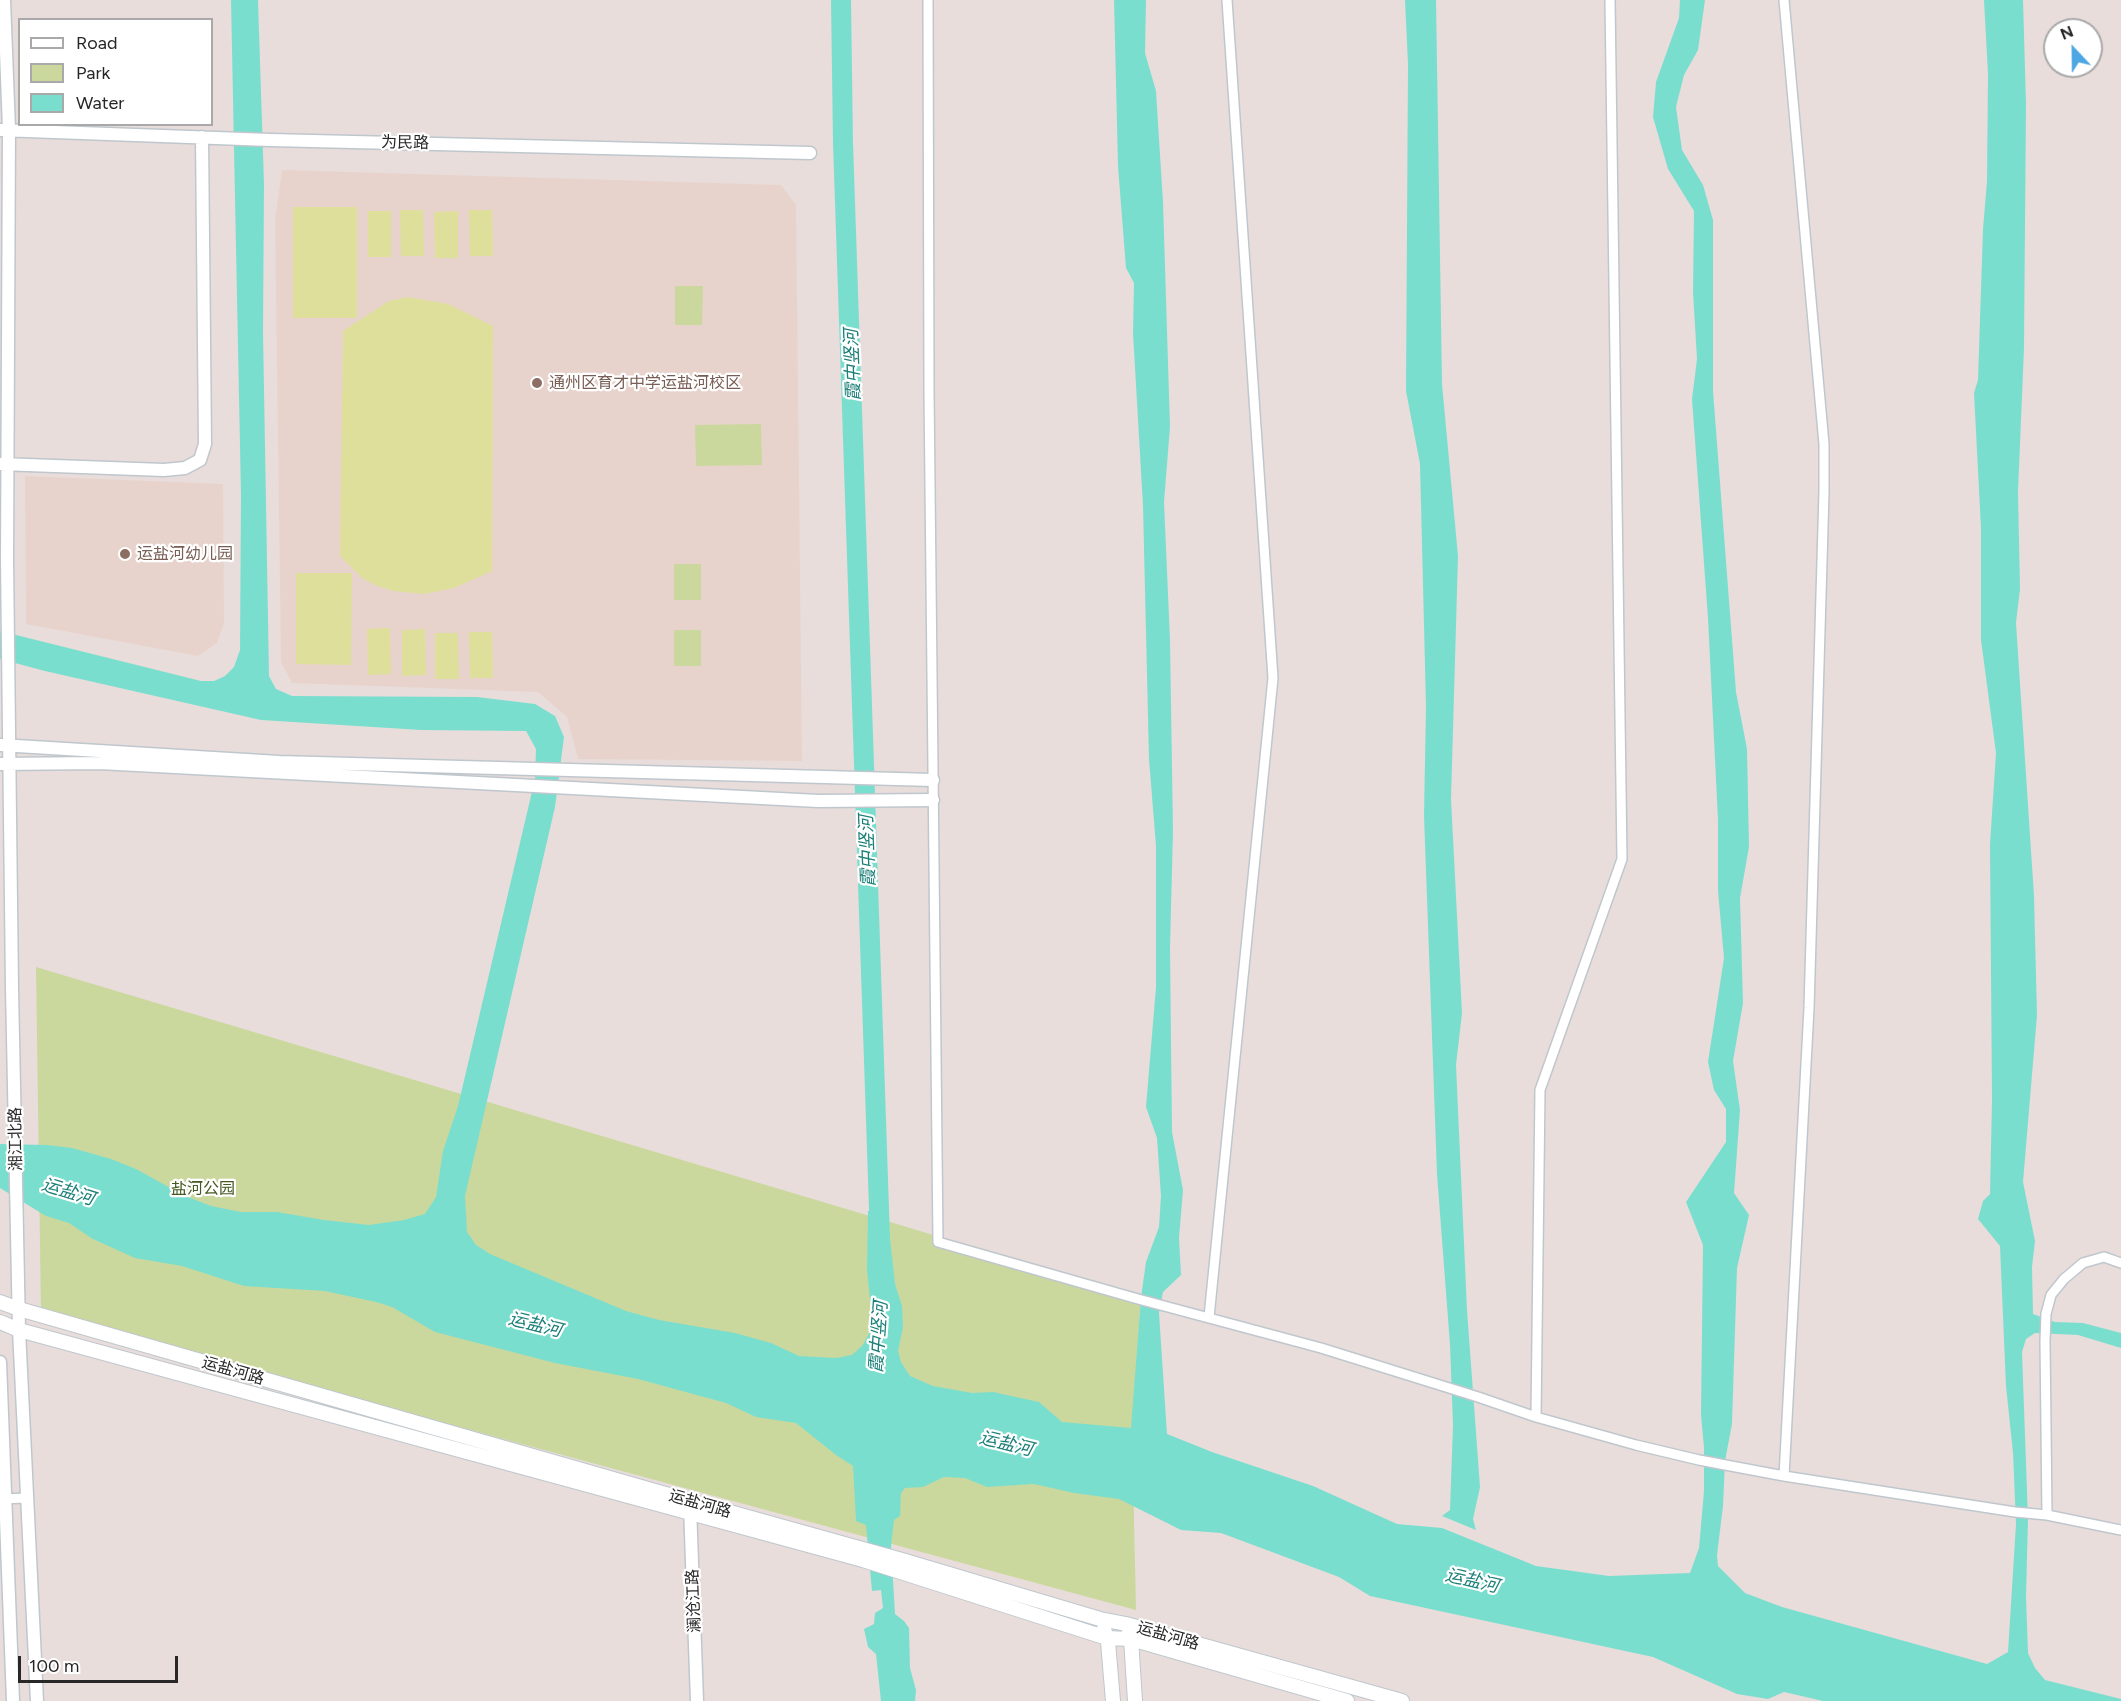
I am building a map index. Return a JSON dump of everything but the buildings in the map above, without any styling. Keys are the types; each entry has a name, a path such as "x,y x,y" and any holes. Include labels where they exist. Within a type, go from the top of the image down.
{"main road":[{"name":"运盐河路","path":"0,1302 690,1507"},
{"name":"运盐河路","path":"0,1322 20,1330 862,1554 1107,1638 1131,1639 1347,1701"},
{"name":"运盐河路","path":"901,1566 1126,1624 1402,1701"},
{"path":"1100,1619 1107,1638 1113,1701"},
{"path":"1126,1624 1131,1639 1135,1701"}],"street":[{"name":"湘江北路","path":"4,0 4,464 8,626 5,764 19,1309 37,1701"},
{"path":"928,0 938,1242 1321,1348 1536,1417 1699,1460 1784,1476 2047,1515 2121,1530"},
{"path":"1209,1317 1273,678 1227,0"},
{"path":"1536,1417 1540,1090 1622,859 1610,0"},
{"path":"1784,0 1824,444 1809,1008 1784,1476"},
{"name":"为民路","path":"4,129 270,140 810,153"},
{"path":"4,464 164,470 185,468 200,460 205,444 202,137"},
{"path":"5,745 279,762 933,780"},
{"path":"5,764 99,763 209,768 818,801 933,800"},
{"path":"2047,1515 2045,1341 2046,1314 2051,1295 2064,1279 2083,1263 2104,1257 2121,1263"},
{"path":"0,1362 3,1498 13,1701"},
{"path":"3,1498 27,1498"},
{"name":"澜沧江路","path":"690,1507 697,1701"}],"shaded area":[{"name":"通州区育才中学运盐河校区","path":"282,170 781,185 796,205 802,761 578,759 567,717 538,692 292,683 281,662 275,219"},
{"name":"运盐河幼儿园","path":"25,476 223,484 224,623 217,643 198,656 26,624"}],"green space":[{"path":"293,207 357,207 357,318 293,318"},
{"path":"400,210 423,210 424,256 401,256"},
{"path":"469,210 492,210 493,256 470,256"},
{"path":"368,211 391,211 391,257 368,257"},
{"path":"458,211 458,258 435,258 434,212"},
{"path":"675,286 703,286 702,325 675,325"},
{"path":"408,297 448,304 493,326 492,571 454,588 424,594 394,591 377,586 362,578 340,556 343,331 389,301"},
{"path":"761,424 762,465 696,466 695,425"},
{"path":"674,564 701,564 701,600 674,600"},
{"path":"296,573 352,573 351,665 296,664"},
{"path":"390,628 391,674 368,675 367,629"},
{"path":"425,629 426,675 402,676 402,630"},
{"path":"674,630 701,630 701,666 674,666"},
{"path":"469,632 492,632 493,678 470,678"},
{"path":"435,633 458,633 459,679 435,679"},
{"name":"盐河公园","path":"36,967 1141,1297 1132,1429 1136,1610 41,1314"}],"water":[{"name":"运盐河","path":"231,0 258,0 264,184 263,332 269,676 276,689 292,696 477,697 535,704 555,716 564,737 555,807 465,1196 467,1232 476,1245 490,1254 626,1311 659,1320 735,1333 771,1343 799,1356 836,1358 852,1355 862,1346 870,1332 871,1311 867,1269 868,1211 887,1212 895,1284 902,1306 903,1327 898,1351 901,1362 910,1376 933,1386 972,1393 993,1392 1039,1402 1062,1422 1131,1428 1141,1297 1146,1262 1159,1227 1161,1196 1157,1138 1146,1107 1156,987 1156,846 1149,759 1143,506 1133,333 1134,283 1126,268 1118,166 1114,0 1146,0 1145,53 1156,91 1163,202 1170,427 1164,502 1170,640 1173,831 1170,948 1172,1132 1183,1190 1179,1238 1181,1275 1163,1292 1159,1313 1167,1434 1212,1452 1313,1486 1397,1524 1442,1528 1536,1566 1609,1576 1690,1573 1699,1548 1704,1491 1701,1415 1703,1245 1686,1202 1726,1142 1726,1109 1714,1090 1708,1062 1724,958 1718,891 1718,820 1708,618 1692,399 1697,359 1693,292 1694,211 1668,169 1653,117 1656,82 1679,18 1680,0 1705,0 1698,50 1684,75 1676,107 1682,150 1703,185 1713,220 1713,391 1736,692 1747,749 1749,847 1740,898 1743,1003 1733,1061 1740,1110 1734,1193 1749,1215 1737,1268 1732,1424 1725,1461 1718,1566 1745,1593 1782,1607 1987,1664 2008,1652 2016,1524 2013,1453 2006,1386 2000,1246 1978,1219 1983,1201 1990,1194 1992,1100 1990,844 1996,753 1981,640 1981,528 1974,393 1978,380 1983,229 1987,181 1988,74 1984,0 2023,0 2026,104 2024,348 2018,492 2020,589 2016,623 2034,896 2037,1015 2023,1182 2035,1241 2032,1267 2033,1314 2055,1322 2083,1323 2121,1333 2121,1348 2078,1335 2035,1333 2026,1339 2022,1352 2028,1519 2026,1596 2028,1653 2035,1668 2045,1680 2121,1699 2121,1701 1823,1701 1784,1692 1768,1699 1737,1694 1653,1657 1370,1596 1339,1577 1221,1533 1181,1530 1119,1499 1074,1493 1034,1484 987,1487 965,1478 944,1477 923,1487 905,1488 901,1493 900,1516 894,1520 891,1546 895,1614 909,1628 910,1668 916,1690 915,1701 881,1701 876,1654 868,1647 864,1629 874,1624 875,1613 883,1608 881,1590 872,1591 866,1525 856,1521 853,1466 796,1423 756,1417 726,1403 638,1379 555,1363 435,1332 392,1307 376,1302 325,1291 244,1286 182,1266 135,1258 93,1239 69,1223 46,1216 0,1188 0,1144 47,1145 72,1148 111,1159 136,1169 183,1195 211,1206 241,1212 277,1212 369,1225 404,1220 425,1214 436,1197 443,1151 458,1106 535,779 536,749 526,731 421,730 261,720 0,659 0,631 201,681 214,681 225,676 234,667 240,650 241,495"},
{"path":"1405,0 1436,0 1442,384 1458,556 1451,799 1462,1013 1456,1065 1467,1310 1480,1487 1473,1519 1476,1530 1442,1516 1450,1510 1453,1425 1450,1345 1437,1174 1424,816 1426,706 1420,464 1406,391 1408,64"}],"waterway":[{"name":"霞中竖河","path":"841,0 843,143 880,1238"}],"place":[{"name":"通州区育才中学运盐河校区","path":"537,383"},
{"name":"运盐河幼儿园","path":"125,554"}]}
